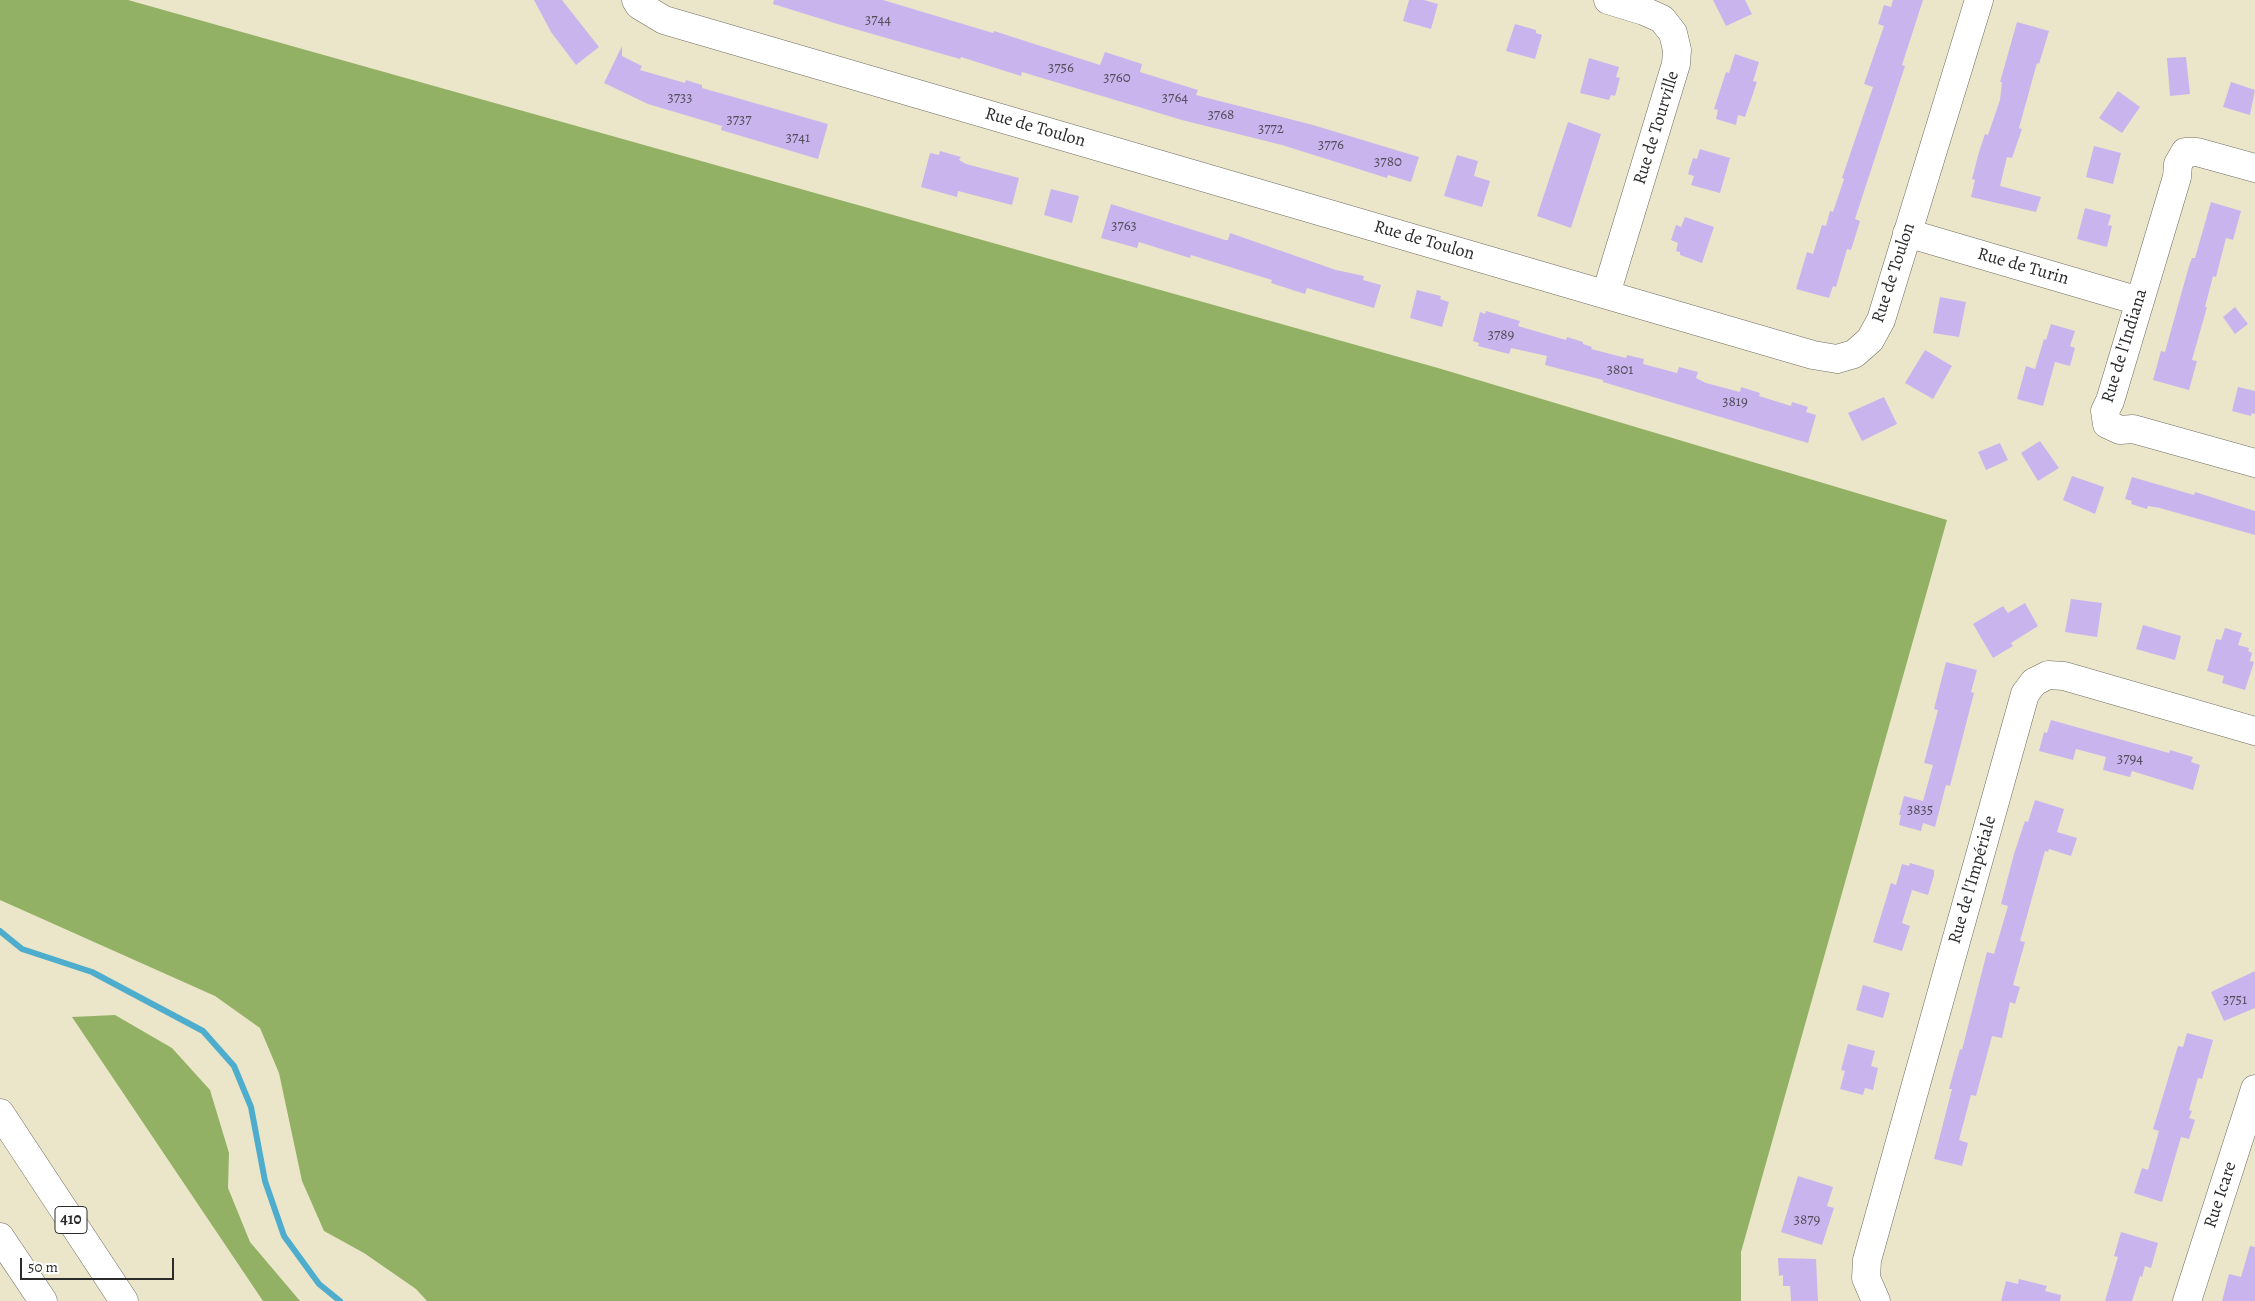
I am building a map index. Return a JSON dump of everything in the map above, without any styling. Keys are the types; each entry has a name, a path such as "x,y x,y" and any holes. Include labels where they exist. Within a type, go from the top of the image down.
{"main road":[{"name":"Rue de Toulon","path":"636,0 639,5 664,20 1813,355 1837,359 1854,354 1870,340 1880,320 1979,0"},
{"name":"Rue de Tourville","path":"1606,294 1676,64 1677,50 1672,33 1662,19 1644,10 1608,0"},
{"name":"Rue de l'Indiana","path":"2255,168 2197,152 2185,152 2178,164 2176,177 2110,401 2105,411 2107,424 2120,430 2133,429 2255,463"},
{"name":"Rue de Turin","path":"1907,233 2139,301"},
{"name":"Rue de l'Impériale","path":"1876,1301 1866,1278 1867,1260 2025,694 2034,682 2048,674 2064,676 2255,731"},
{"name":"Rue Icare","path":"2188,1301 2255,1089"},
{"name":"410","path":"0,1113 124,1301"},
{"path":"0,1237 37,1295"}],"green space":[{"path":"0,0 128,0 1438,368 1947,520 1741,1252 1741,1301 427,1301 416,1289 364,1253 324,1231 302,1181 279,1073 260,1028 215,996 0,900"},
{"path":"115,1015 172,1048 210,1090 229,1153 228,1188 250,1242 300,1301 263,1301 72,1017"}],"building":[{"path":"534,0 562,0 599,47 576,65 551,32"},
{"path":"774,0 883,0 993,33 994,31 1100,65 1105,52 1142,64 1140,72 1198,90 1196,95 1313,125 1419,157 1411,182 1388,175 1387,178 1282,145 1182,120 1022,72 1021,76 961,57 960,59 841,25 773,4"},
{"path":"1409,0 1424,0 1438,4 1431,29 1403,21"},
{"path":"1713,0 1745,0 1752,14 1726,26"},
{"path":"1893,0 1923,0 1902,65 1905,66 1855,219 1860,221 1851,250 1847,249 1836,287 1833,286 1829,298 1796,289 1807,252 1813,254 1822,225 1826,226 1830,211 1833,212 1844,179 1842,178 1873,87 1864,84 1884,26 1878,24 1884,5 1891,7"},
{"path":"2017,22 2049,31 2039,64 2037,63 2019,128 2022,129 2012,158 2007,157 2000,186 2041,197 2036,212 1971,197 1975,180 1972,179 1979,152 1985,134 1988,135 2000,100 2002,82 2000,82"},
{"path":"1515,24 1536,30 1536,33 1542,35 1535,59 1506,51"},
{"path":"622,46 622,56 642,66 640,70 685,83 686,80 702,85 702,88 828,124 818,159 721,130 722,126 648,104 604,83"},
{"path":"1735,54 1759,62 1753,81 1757,82 1745,117 1738,115 1736,125 1716,119 1718,110 1714,109 1726,72 1729,73"},
{"path":"2186,57 2190,94 2170,96 2167,58"},
{"path":"1589,58 1619,67 1616,77 1620,78 1615,96 1611,95 1609,100 1580,93"},
{"path":"2231,82 2255,90 2250,115 2223,107"},
{"path":"2118,91 2140,107 2122,133 2099,118"},
{"path":"1568,122 1601,134 1571,228 1537,216"},
{"path":"2094,146 2121,153 2113,184 2086,177"},
{"path":"1700,149 1730,158 1720,193 1691,185 1694,176 1688,174 1693,158 1697,159"},
{"path":"940,151 961,157 959,160 966,164 1019,178 1012,205 958,191 957,197 921,187 930,153 939,155"},
{"path":"1457,155 1478,161 1474,176 1490,181 1482,207 1444,196"},
{"path":"1051,189 1079,196 1072,223 1044,215"},
{"path":"2211,202 2241,211 2233,240 2226,238 2216,277 2213,276 2205,307 2207,307 2192,360 2197,361 2189,390 2153,380 2161,351 2165,352 2189,266 2192,258 2195,258"},
{"path":"1111,204 1225,240 1228,240 1230,233 1336,270 1364,276 1363,280 1381,285 1374,308 1307,288 1305,294 1271,283 1272,280 1191,255 1190,258 1139,242 1137,248 1101,238"},
{"path":"2085,208 2111,215 2108,225 2112,226 2107,247 2077,239"},
{"path":"1685,217 1714,227 1702,263 1680,255 1680,252 1676,251 1678,243 1671,240 1676,225 1681,227"},
{"path":"1417,290 1441,296 1440,299 1449,302 1442,327 1410,318"},
{"path":"1940,297 1966,302 1959,337 1933,333"},
{"path":"2235,307 2248,324 2235,334 2223,317"},
{"path":"1486,311 1520,321 1518,326 1566,340 1567,337 1583,342 1583,344 1592,347 1591,349 1626,358 1627,355 1644,359 1643,364 1677,373 1679,367 1698,372 1696,378 1706,383 1740,392 1741,387 1760,393 1759,396 1791,406 1792,402 1808,407 1806,412 1816,415 1808,443 1603,382 1603,380 1545,365 1547,356 1511,348 1509,354 1478,346 1479,343 1473,341 1480,312 1485,314"},
{"path":"2051,324 2075,331 2070,346 2075,348 2070,366 2055,362 2043,406 2017,399 2026,366 2035,369 2044,339 2046,340"},
{"path":"1925,350 1952,366 1933,399 1905,383"},
{"path":"2238,387 2255,391 2255,414 2252,413 2251,416 2232,411"},
{"path":"1884,397 1897,424 1862,441 1848,413"},
{"path":"2040,441 2059,468 2038,481 2021,453"},
{"path":"2000,443 2008,460 1986,470 1978,452"},
{"path":"2072,476 2104,487 2095,514 2063,500"},
{"path":"2132,477 2194,495 2195,492 2255,511 2255,535 2160,508 2148,506 2147,509 2131,504 2132,501 2125,499"},
{"path":"2071,599 2102,603 2097,637 2065,632"},
{"path":"2025,603 2038,626 2011,643 2013,646 1993,658 1973,624 2003,606 2008,613"},
{"path":"2143,625 2181,636 2175,660 2136,649"},
{"path":"2225,628 2242,633 2238,645 2249,648 2248,651 2252,653 2250,661 2254,662 2245,690 2222,683 2224,676 2207,671 2216,639 2221,640"},
{"path":"1946,662 1977,670 1971,692 1974,693 1950,786 1946,785 1935,827 1923,823 1921,831 1899,825 1901,815 1899,815 1904,796 1923,801 1933,765 1924,763 1938,710 1934,709"},
{"path":"2051,720 2169,753 2170,750 2193,757 2191,762 2200,765 2193,790 2132,771 2130,777 2103,770 2106,757 2076,749 2073,760 2039,751 2044,732 2047,733"},
{"path":"2035,800 2064,809 2057,832 2077,838 2071,856 2049,849 2048,852 2045,851 2020,941 2025,942 2013,985 2020,987 2015,1004 2010,1002 2002,1038 1992,1036 1976,1096 1971,1095 1959,1140 1968,1143 1962,1166 1934,1159 1952,1089 1949,1089 1960,1049 1962,1050 1987,952 1994,954 2008,906 2001,904 2014,854 2025,821 2028,822"},
{"path":"1910,863 1934,870 1934,875 1928,895 1912,890 1902,923 1910,926 1902,951 1873,942 1891,883 1896,885 1902,864 1909,866"},
{"path":"2255,971 2255,1008 2224,1021 2211,992"},
{"path":"1863,985 1890,993 1883,1018 1856,1010"},
{"path":"2187,1033 2213,1040 2202,1079 2198,1078 2189,1110 2192,1111 2189,1118 2195,1120 2189,1139 2181,1137 2162,1202 2134,1193 2142,1168 2148,1170 2159,1131 2153,1129 2178,1046 2183,1047"},
{"path":"1848,1044 1875,1051 1871,1066 1878,1068 1873,1090 1865,1088 1863,1095 1840,1089 1845,1071 1841,1070"},
{"path":"1798,1176 1833,1187 1827,1206 1834,1208 1822,1245 1781,1232"},
{"path":"2121,1232 2158,1243 2151,1268 2145,1266 2132,1301 2105,1301 2118,1257 2114,1256"},
{"path":"2250,1246 2255,1247 2255,1301 2222,1301 2229,1274 2241,1277"},
{"path":"1778,1258 1816,1259 1818,1301 1791,1301 1790,1286 1783,1286 1783,1275 1779,1276"},
{"path":"2019,1279 2047,1286 2045,1291 2061,1295 2060,1301 2001,1301 2006,1281 2018,1284"}],"waterway":[{"path":"0,931 22,949 92,972 203,1031 234,1066 251,1107 265,1181 284,1236 319,1284 340,1301"}]}
